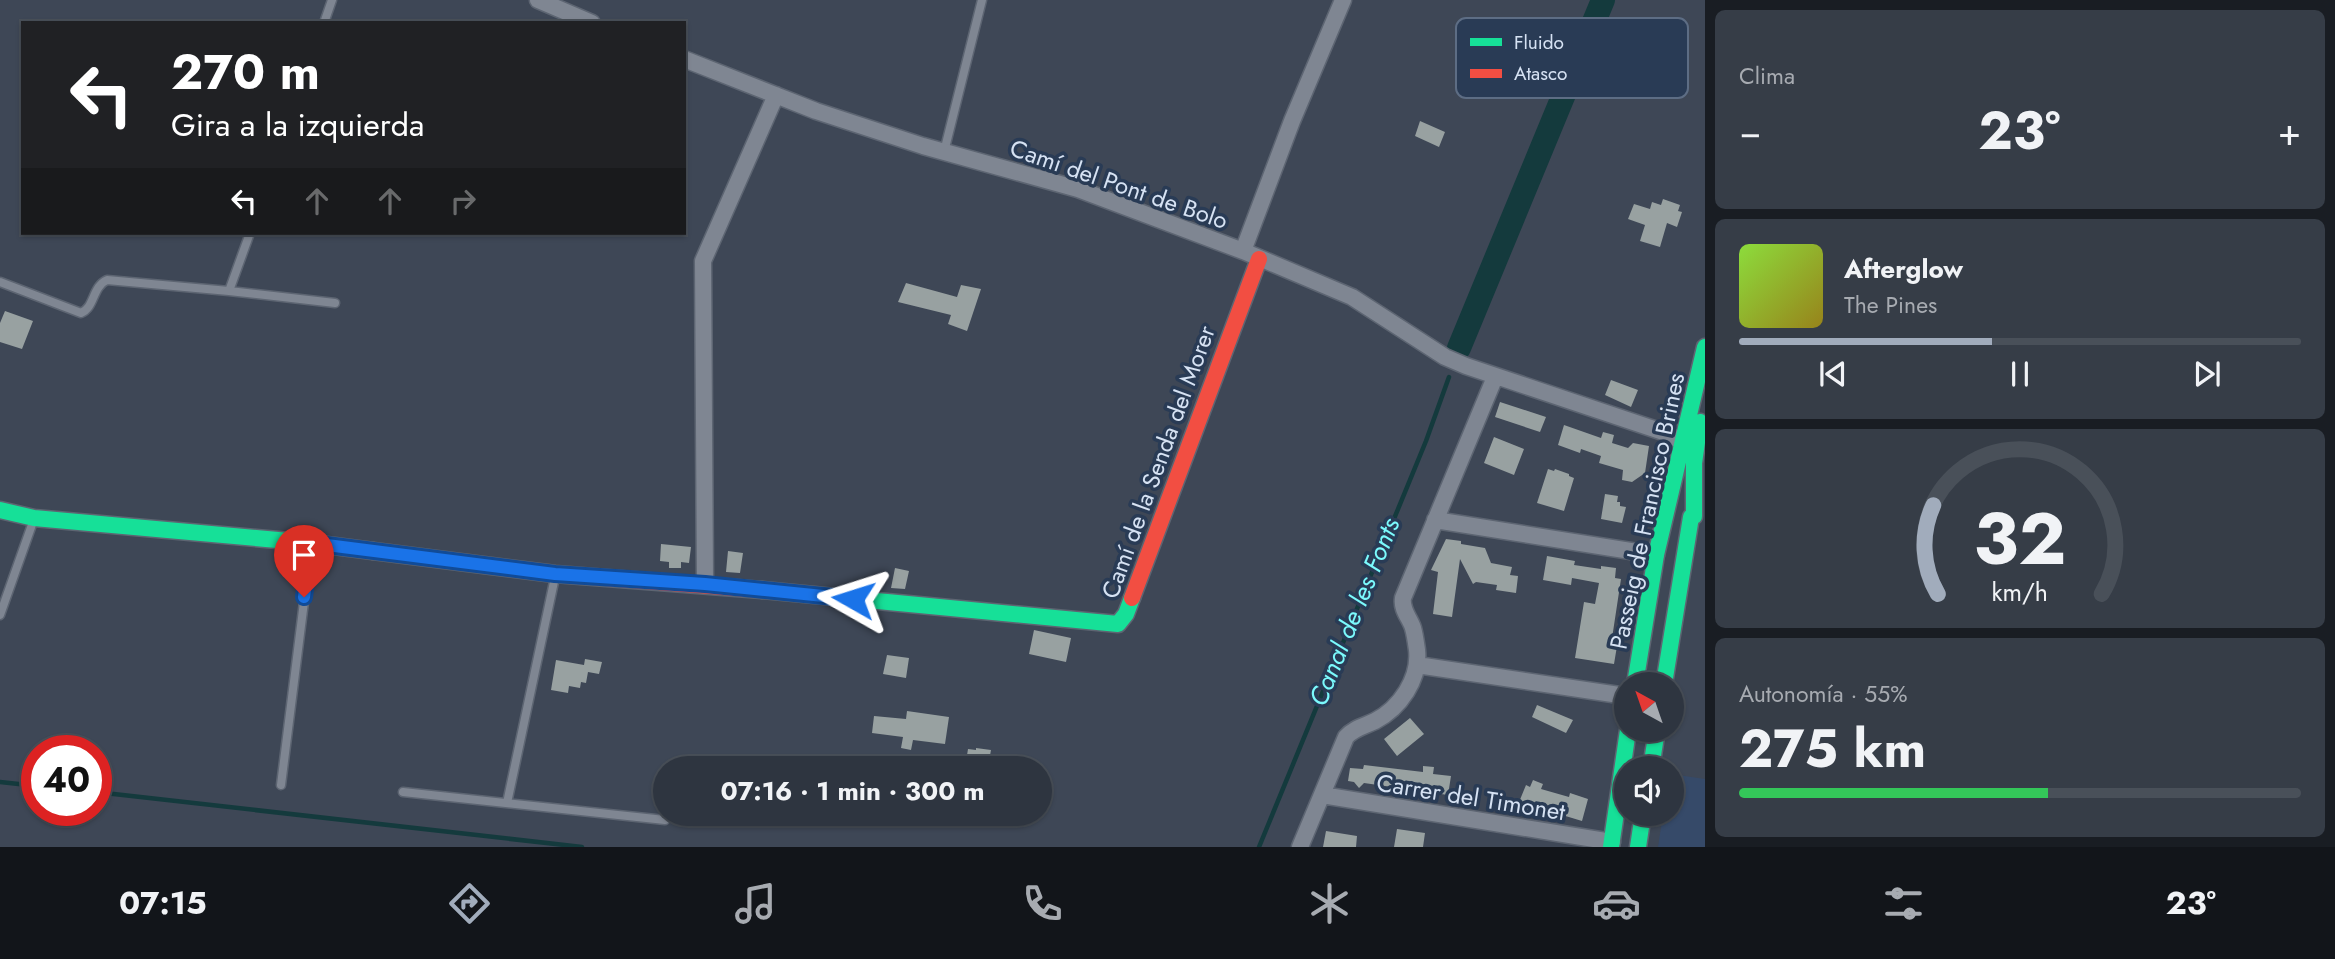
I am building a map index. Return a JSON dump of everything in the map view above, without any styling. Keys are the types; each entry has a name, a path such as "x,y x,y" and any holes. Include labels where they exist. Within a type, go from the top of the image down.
{"street":[{"path":"538,0 587,21"},
{"path":"1243,251 1292,121 1343,0"},
{"name":"Camí del Pont de Bolo","path":"686,60 816,111 944,152 1078,189 1243,251 1352,297 1445,357 1495,377 1682,440"},
{"path":"0,510 34,518 311,543 555,574 705,584 703,261 776,95"},
{"name":"Camí de la Senda del Morer","path":"705,584 1111,625 1122,621 1259,259"},
{"name":"Passeig de Francisco Brines","path":"1637,672 1656,555 1705,348"},
{"path":"1300,847 1346,737 1390,711 1409,686 1417,665 1413,630 1402,604 1495,377"},
{"name":"Passeig de Francisco Brines","path":"1666,672 1696,509 1695,463 1705,379"},
{"path":"1682,440 1691,450 1686,480 1696,509"},
{"path":"1670,497 1696,509"},
{"path":"1665,516 1696,509"},
{"path":"1435,520 1656,555"},
{"path":"1417,665 1614,694"},
{"path":"1611,844 1626,742"},
{"name":"Carrer del Timonet","path":"1322,795 1611,844"},
{"path":"1638,847 1641,826"}],"lane":[{"path":"325,21 332,0"},
{"path":"944,152 982,0"},
{"path":"229,291 249,235"},
{"path":"0,282 81,313 90,307 97,288 107,280 335,303"},
{"path":"0,615 34,518"},
{"path":"281,785 311,543"},
{"path":"508,803 555,574"},
{"path":"403,792 653,819"}],"shaded area":[{"path":"1684,776 1705,779 1705,847 1658,847 1661,826 1684,826"}],"building":[{"path":"1420,121 1445,132 1439,147 1415,136"},
{"path":"1663,199 1680,205 1678,211 1682,212 1677,227 1667,223 1660,247 1640,241 1645,225 1628,219 1634,204 1650,209 1652,202 1661,205"},
{"path":"906,283 957,297 961,285 981,289 967,331 948,324 951,315 898,302"},
{"path":"5,311 33,321 22,349 0,342 0,323"},
{"path":"1611,380 1638,390 1631,407 1605,395"},
{"path":"1500,402 1546,417 1540,432 1495,417"},
{"path":"1564,425 1601,438 1603,432 1614,435 1612,443 1628,448 1633,443 1649,446 1645,473 1632,482 1622,480 1623,470 1599,463 1601,456 1581,449 1580,453 1558,445"},
{"path":"1494,437 1524,449 1514,475 1484,463"},
{"path":"1548,469 1555,469 1574,478 1564,511 1537,503"},
{"path":"1605,494 1618,496 1617,502 1626,507 1622,523 1601,519"},
{"path":"1446,539 1485,548 1491,563 1512,567 1510,575 1518,576 1516,593 1496,590 1497,585 1476,582 1473,584 1460,559 1452,617 1433,614 1438,572 1431,570"},
{"path":"661,544 691,547 689,563 681,562 681,568 669,568 669,562 660,561"},
{"path":"728,551 743,553 740,573 726,572"},
{"path":"1547,556 1575,561 1574,565 1616,568 1615,578 1621,579 1611,645 1617,646 1614,664 1575,658 1584,602 1595,604 1599,583 1572,578 1571,585 1543,580"},
{"path":"895,568 909,571 905,589 891,588"},
{"path":"1034,630 1071,638 1066,662 1029,654"},
{"path":"887,655 909,658 906,678 883,674"},
{"path":"585,659 602,662 599,674 588,672 586,683 581,682 580,688 569,686 568,693 551,690 556,660 584,665"},
{"path":"1537,705 1573,720 1566,733 1532,717"},
{"path":"907,711 949,717 945,744 913,740 911,750 901,748 903,737 872,733 874,716 906,719"},
{"path":"1410,718 1424,734 1397,756 1384,739"},
{"path":"968,749 991,750 990,756 967,756"},
{"path":"1364,765 1423,772 1423,766 1434,767 1433,774 1451,776 1448,795 1364,783 1359,788 1354,782 1348,781 1350,768 1363,769"},
{"path":"1533,780 1543,784 1541,789 1569,797 1570,793 1588,799 1582,821 1539,808 1533,808 1532,812 1517,807 1526,785 1530,787"},
{"path":"1397,829 1425,833 1423,847 1394,847"},
{"path":"1326,831 1357,836 1356,847 1323,847"}],"waterway":[{"name":"Canal de les Fonts","path":"1596,18 1603,0"},
{"name":"Canal de les Fonts","path":"1459,348 1562,98"},
{"name":"Canal de les Fonts","path":"1259,847 1426,441 1449,377"},
{"path":"0,782 21,784"},
{"path":"112,794 582,847"}],"traffic: fast":[{"path":"1637,672 1656,555 1705,347"},
{"path":"1666,672 1691,517 1694,516 1694,463 1700,422"},
{"path":"0,510 34,518 373,551"},
{"path":"762,590 1118,624 1126,614 1132,598"},
{"path":"1611,847 1626,742"},
{"path":"1653,756 1655,742"},
{"path":"1638,847 1641,826"}],"traffic: jam":[{"path":"1132,598 1259,259"},
{"path":"373,551 555,574 762,590"}],"route":[{"path":"304,597 311,543 555,574 705,584 853,599"}]}
